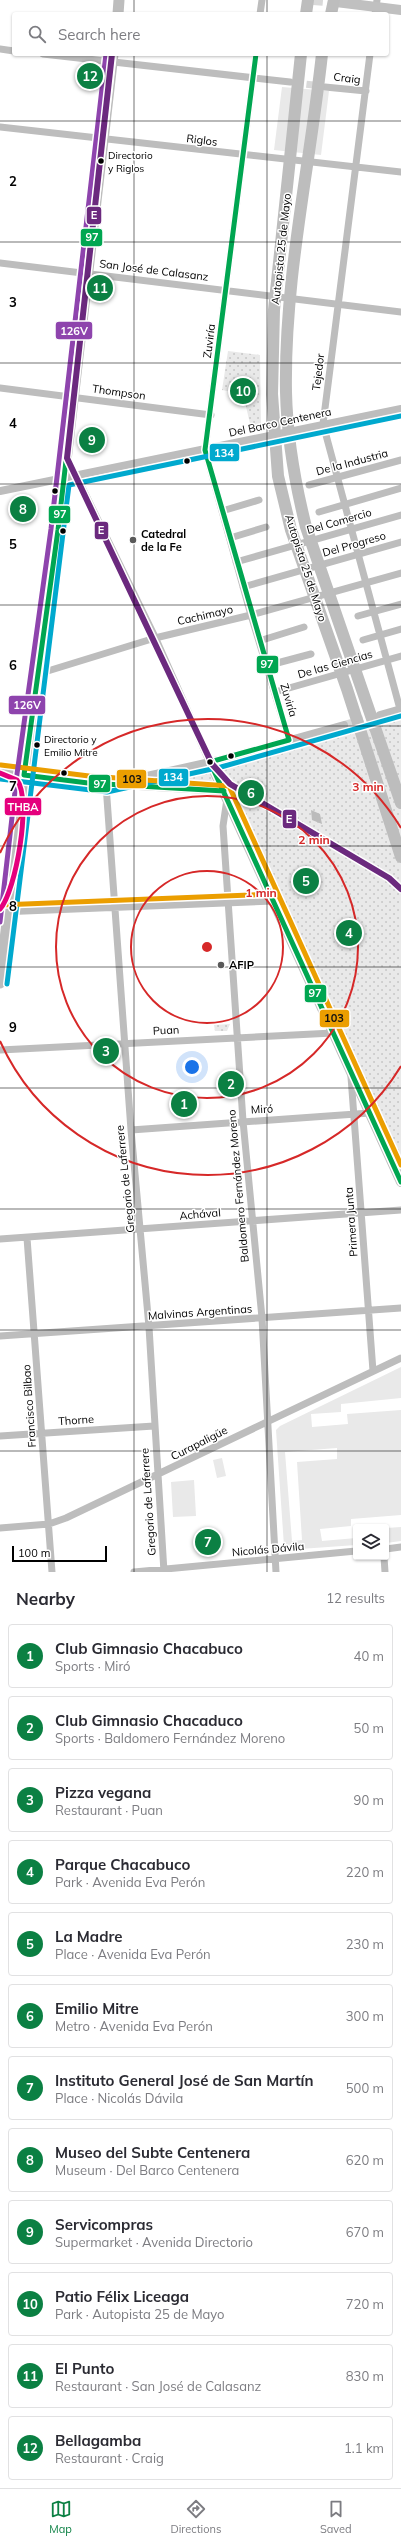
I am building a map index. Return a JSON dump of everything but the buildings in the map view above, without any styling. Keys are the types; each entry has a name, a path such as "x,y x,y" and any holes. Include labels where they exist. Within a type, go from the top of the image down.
{"highway":[{"path":"302,12 303,0"},
{"path":"306,12 308,0"},
{"path":"328,12 332,1"},
{"path":"331,12 332,1"},
{"name":"Autopista 25 de Mayo","path":"300,56 274,310 272,394 278,476 291,530 347,689 401,857"},
{"name":"Autopista 25 de Mayo","path":"323,56 288,317 286,391 294,474 306,527 401,803"}],"main road":[{"path":"118,12 119,0"},
{"path":"332,1 401,10"},
{"path":"0,983 4,912 38,674 63,479 113,58"},
{"path":"210,762 401,1182"}],"street":[{"path":"260,12 262,0"},
{"path":"0,50 12,51"},
{"path":"78,56 113,58 290,82"},
{"name":"Zuviría","path":"256,56 206,450 251,615 289,740"},
{"name":"Tejedor","path":"370,56 323,424 400,709"},
{"name":"Craig","path":"325,86 366,91"},
{"name":"Riglos","path":"0,127 243,156 401,172"},
{"name":"San José de Calasanz","path":"0,262 401,312"},
{"name":"Thompson","path":"0,388 211,415"},
{"name":"Del Barco Centenera","path":"0,491 401,409"},
{"name":"De la Industria","path":"310,485 401,460"},
{"path":"76,476 155,638 210,762"},
{"path":"318,512 401,488"},
{"path":"222,511 259,500"},
{"name":"Del Comercio","path":"236,562 401,515"},
{"path":"230,538 266,527"},
{"name":"Del Progreso","path":"243,587 401,542"},
{"name":"Cachimayo","path":"38,674 155,638 251,615 401,573"},
{"path":"358,616 401,604"},
{"path":"259,641 304,628"},
{"path":"363,640 401,629"},
{"path":"266,666 311,654"},
{"name":"De las Ciencias","path":"275,692 401,656"},
{"path":"380,715 400,709"},
{"path":"106,785 210,762 344,725"},
{"path":"0,772 106,785 225,795"},
{"name":"Gregorio de Laferrere","path":"106,785 131,1130 142,1230 164,1571"},
{"name":"Baldomero Fernández Moreno","path":"225,795 223,826 228,903 243,1121 262,1318 266,1421 276,1572"},
{"path":"4,912 273,901"},
{"name":"Puan","path":"0,1050 333,1033"},
{"name":"Primera Junta","path":"350,1071 373,1371"},
{"name":"Miró","path":"131,1130 370,1113"},
{"name":"Achával","path":"0,1239 142,1230 252,1220 361,1214 401,1210"},
{"name":"Francisco Bilbao","path":"28,1238 52,1572"},
{"name":"Malvinas Argentinas","path":"0,1336 149,1327 401,1308"},
{"name":"Curapaligüe","path":"0,1528 49,1524 66,1518 157,1477 266,1421 401,1358"},
{"name":"Thorne","path":"0,1436 154,1426"},
{"path":"389,1549 401,1547"},
{"name":"Nicolás Dávila","path":"134,1572 164,1571 353,1551"},
{"path":"384,1560 385,1572"}],"shaded area":[{"path":"282,87 329,91 321,155 274,150"},
{"path":"228,351 260,355 261,429 252,432 243,394 222,390"},
{"path":"401,715 401,1163 219,767"},
{"path":"204,769 210,772 213,784 210,786 117,783"},
{"path":"311,810 320,814 322,824 312,820"},
{"path":"230,1024 227,1031 215,1031 214,1025"},
{"path":"401,1367 401,1398 341,1404 341,1412 311,1414 312,1427 348,1424 347,1414 401,1410 401,1515 351,1519 351,1526 320,1529 322,1541 353,1538 353,1545 286,1550 284,1546 276,1430 280,1426","holes":["337,1448 337,1459 297,1462 302,1540 292,1541 285,1452"]},
{"path":"222,1458 226,1476 217,1478 213,1460"},
{"path":"194,1480 196,1516 173,1517 171,1482"},
{"path":"401,1527 401,1541 389,1543 389,1528"}],"tunnel":[{"path":"313,0 336,2"},
{"path":"296,83 321,86"},
{"path":"344,725 375,716"}],"transit line":[{"name":"126V","path":"0,922 17,774 51,529 106,56"},
{"name":"E","path":"112,56 67,458 212,764 230,784 389,878 401,889"},
{"name":"97","path":"113,56 58,530 24,775 88,783 224,791"},
{"name":"97","path":"256,56 205,450 289,740 210,762 401,1182"},
{"name":"134","path":"7,984 69,485 401,416"},
{"name":"134","path":"0,779 107,792 221,767 401,716"},
{"name":"103","path":"1,765 89,776 229,786 401,1165"},
{"name":"THBA","path":"0,773 17,780 21,790 23,806 20,845 12,884 0,909"},
{"name":"103","path":"0,905 273,894"}],"place":[{"name":"Bellagamba","path":"90,76"},
{"name":"Directorio y Riglos","path":"101,161"},
{"name":"El Punto","path":"100,288"},
{"name":"Patio Félix Liceaga","path":"243,391"},
{"name":"Servicompras","path":"92,440"},
{"name":"Museo del Subte Centenera","path":"23,509"},
{"name":"Catedral de la Fe","path":"133,540"},
{"name":"Directorio y Emilio Mitre","path":"37,745"},
{"name":"Emilio Mitre","path":"251,793"},
{"name":"La Madre","path":"306,881"},
{"name":"Parque Chacabuco","path":"349,933"},
{"name":"AFIP","path":"221,965"},
{"name":"Pizza vegana","path":"106,1051"},
{"name":"Club Gimnasio Chacaduco","path":"231,1084"},
{"name":"Club Gimnasio Chacabuco","path":"184,1104"},
{"name":"Instituto General José de San Martín","path":"208,1542"}]}
